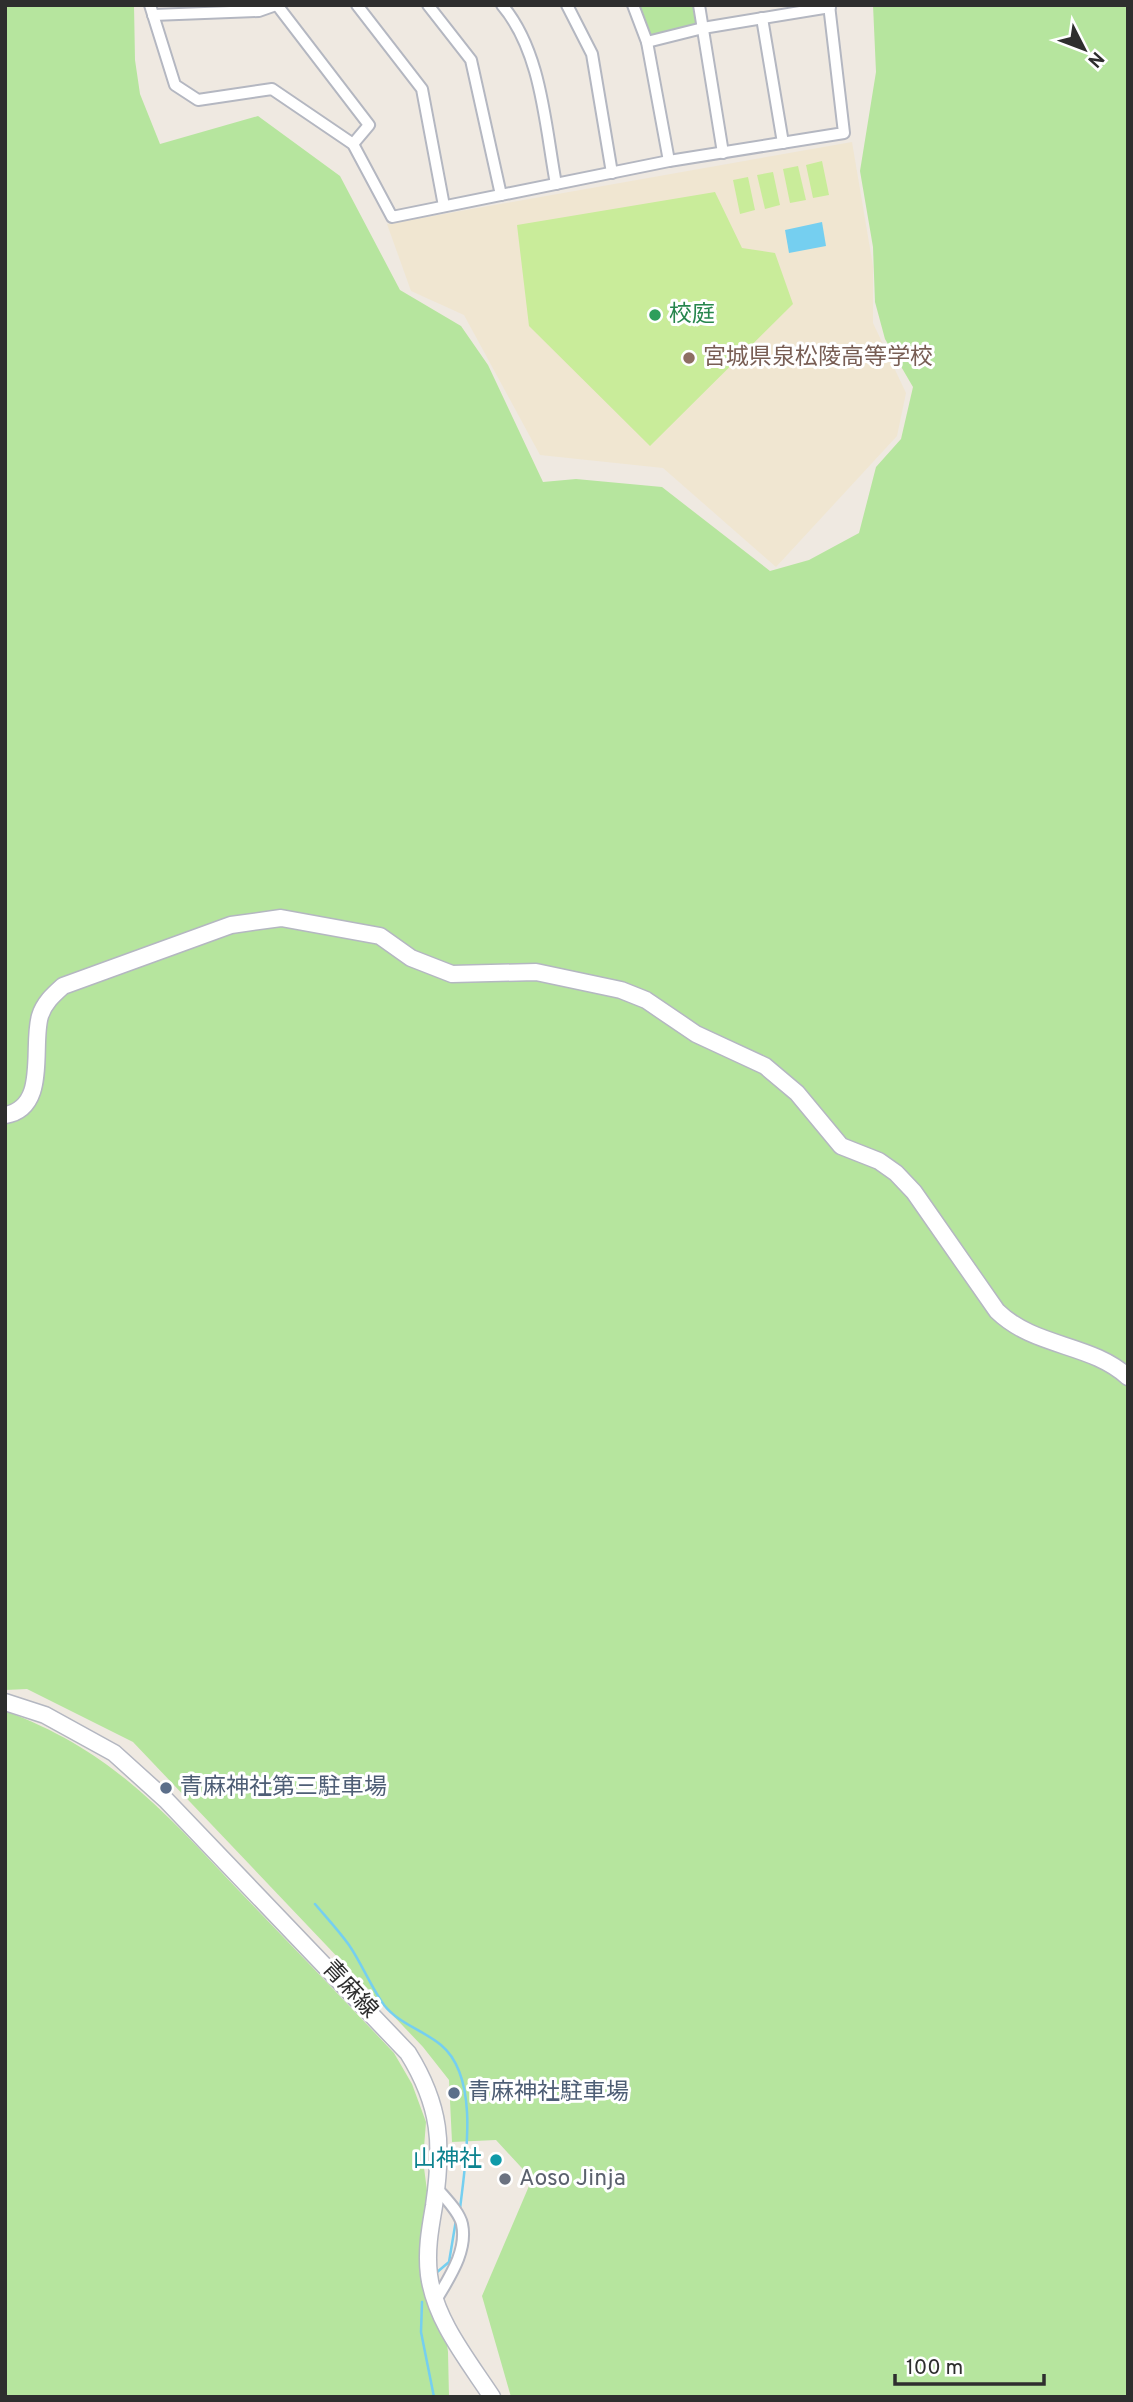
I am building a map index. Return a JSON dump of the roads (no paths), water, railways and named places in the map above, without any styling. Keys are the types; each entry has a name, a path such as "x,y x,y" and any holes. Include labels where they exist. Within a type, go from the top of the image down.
{"street":[{"path":"353,144 369,124 277,5 259,11 151,10 175,85 198,100 272,89 353,144 392,217 669,161 844,133 830,6 703,28 647,42"},
{"path":"357,5 390,43 422,89 444,206"},
{"path":"428,5 471,60 500,195"},
{"path":"502,5 515,20 537,78 556,184"},
{"path":"567,5 592,54 612,173"},
{"path":"633,5 647,42 669,161"},
{"path":"699,5 723,153"},
{"path":"762,18 783,143"},
{"path":"5,1115 23,1106 30,1097 37,1070 35,1044 40,1016 51,996 62,986 231,925 281,918 380,936 411,958 452,974 536,972 594,982 646,1000 680,1025 765,1066 783,1079 835,1140 879,1161 914,1192 997,1311 1010,1323 1025,1333 1107,1363 1128,1377"},
{"name":"青麻線","path":"5,1702 45,1715 114,1753 166,1800 408,2053 425,2080 436,2111 440,2140 427,2249 435,2302 457,2345 492,2397"},
{"path":"435,2302 456,2265 462,2244 462,2223 436,2187"}],"water":[{"path":"822,222 826,246 789,253 785,230"}],"waterway":[{"path":"315,1904 349,1945 390,2012 441,2045 454,2060 462,2078 467,2122 460,2209"},
{"path":"436,2273 449,2262 456,2220"},
{"path":"422,2302 421,2332 434,2397"}],"place":[{"name":"校庭","path":"655,315"},
{"name":"宮城県泉松陵高等学校","path":"689,358"},
{"name":"青麻神社第三駐車場","path":"166,1788"},
{"name":"青麻神社駐車場","path":"454,2093"},
{"name":"山神社","path":"496,2160"},
{"name":"Aoso Jinja","path":"505,2179"}]}
